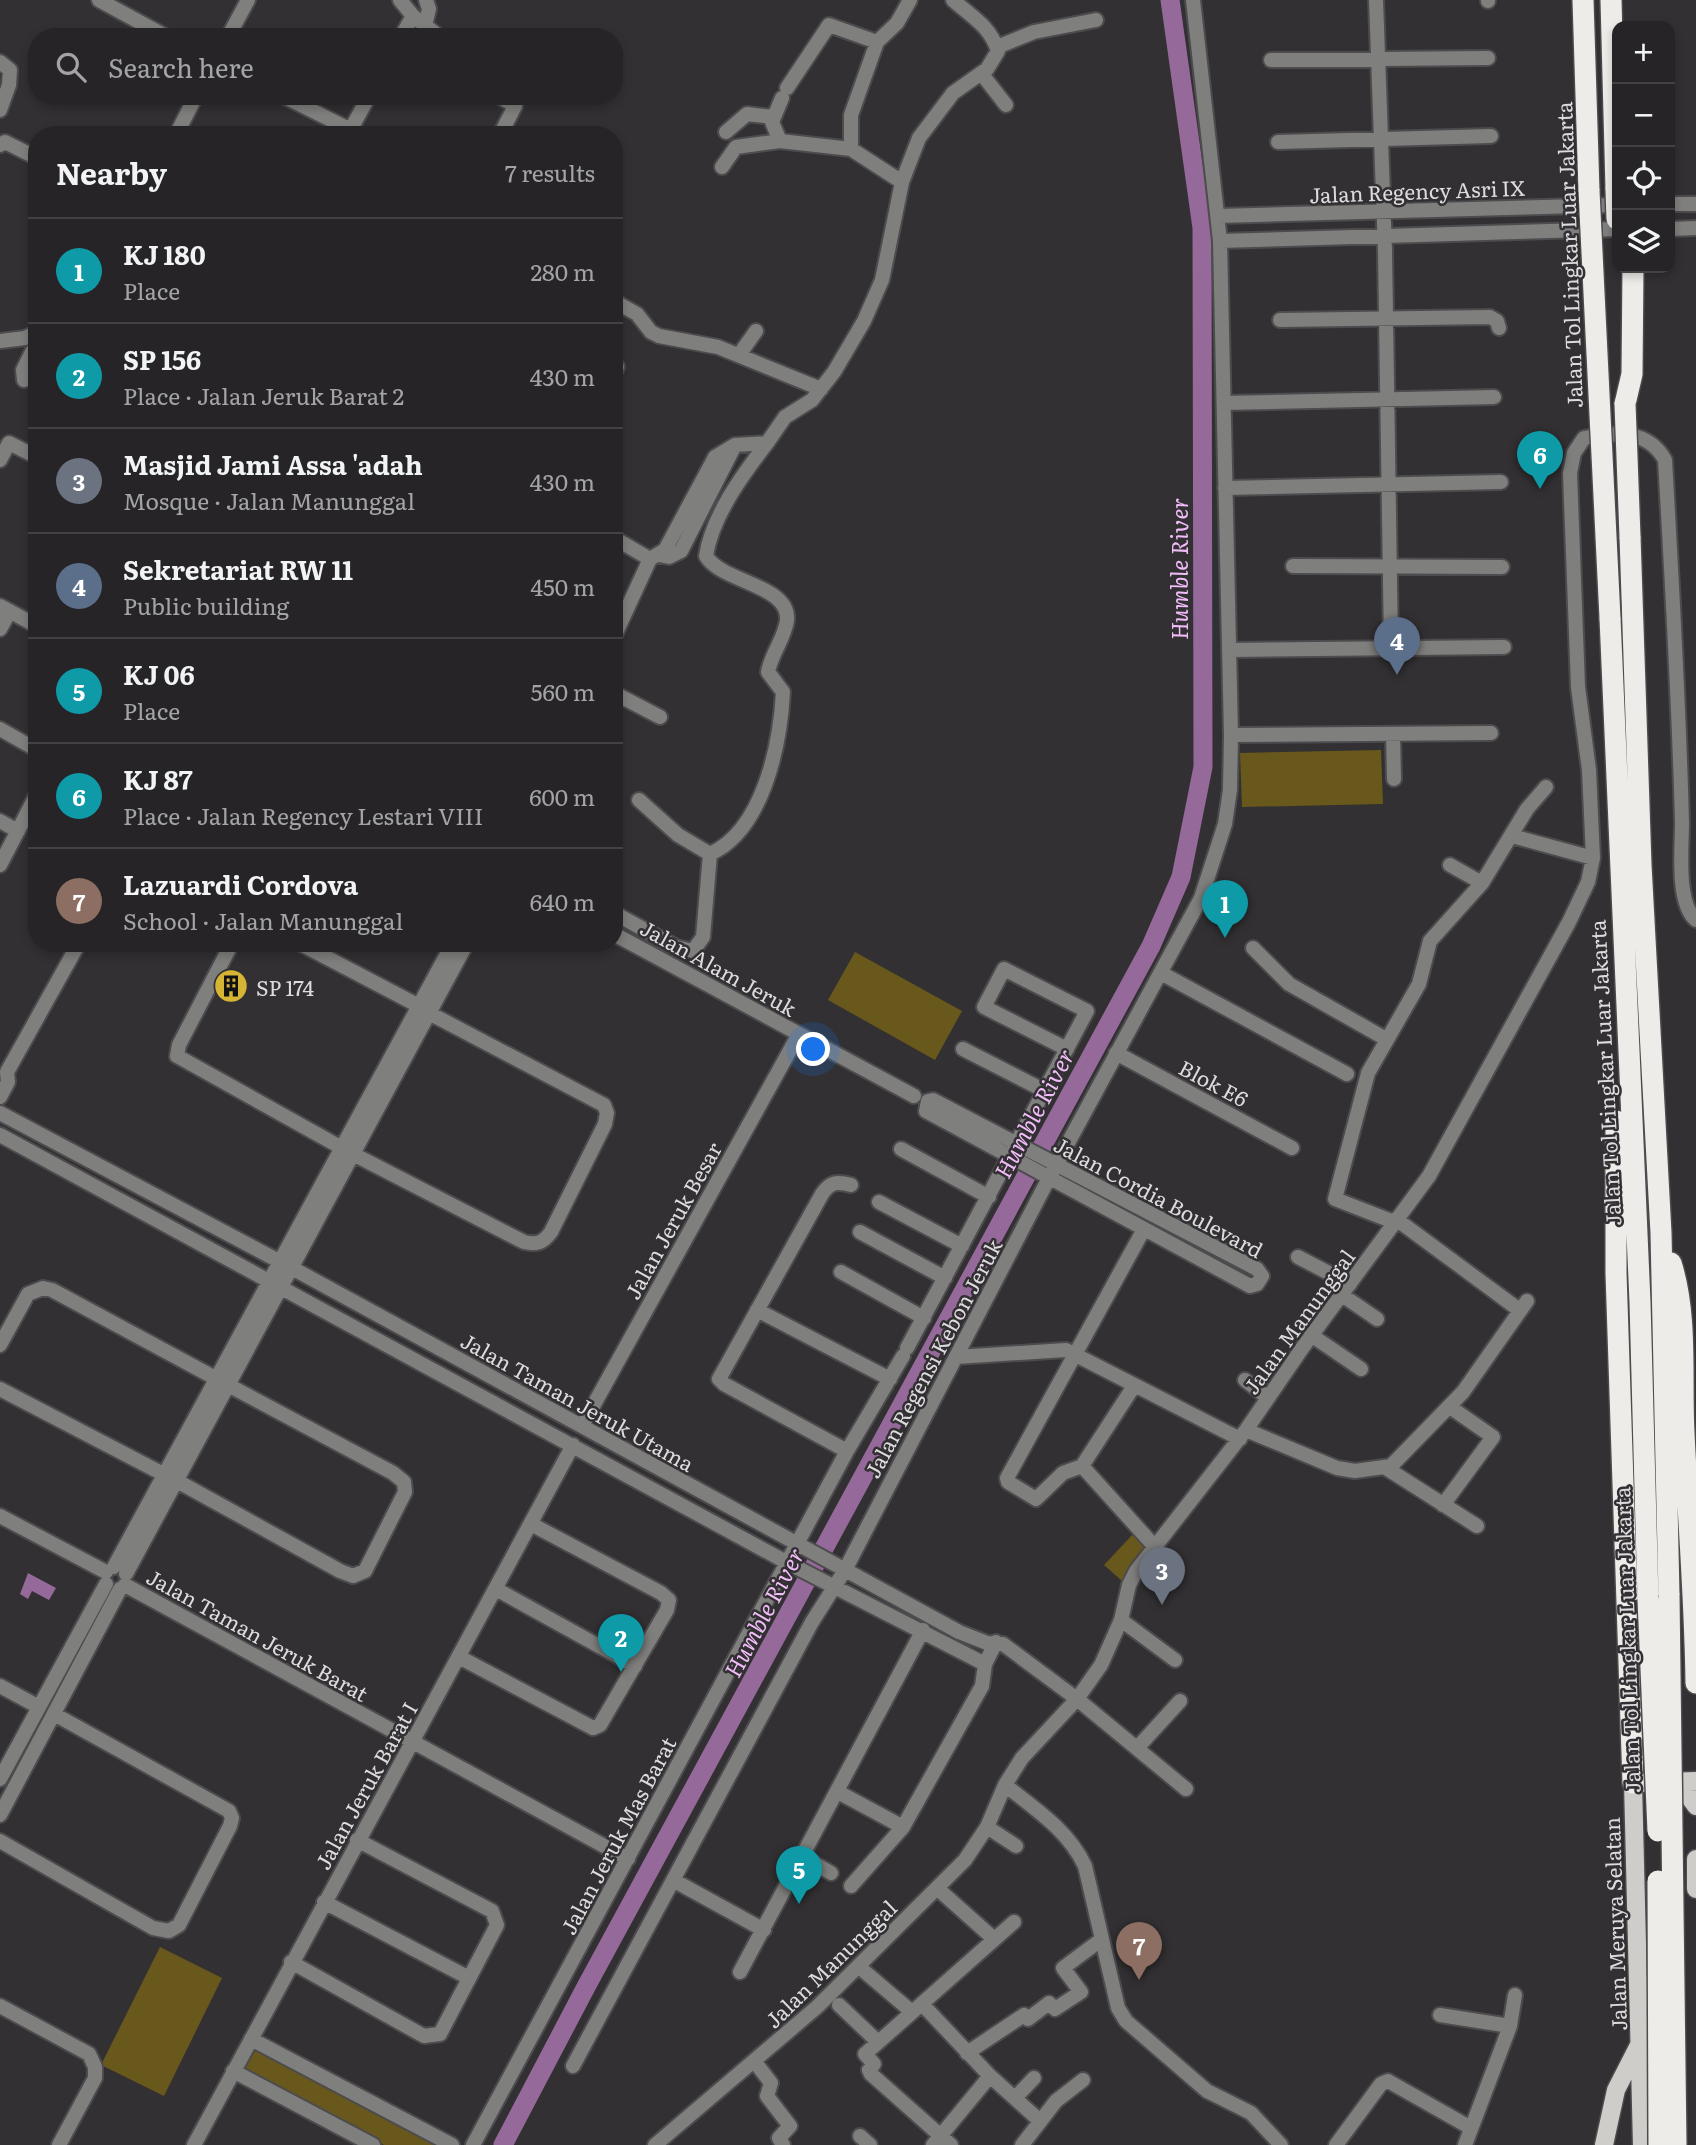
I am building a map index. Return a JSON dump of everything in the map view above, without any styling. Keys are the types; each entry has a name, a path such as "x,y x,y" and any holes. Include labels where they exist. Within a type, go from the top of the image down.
{"highway":[{"path":"1570,0 1584,61"},
{"name":"Jalan Tol Lingkar Luar Jakarta","path":"1583,0 1626,1046 1640,1302 1658,1835 1658,2145"},
{"path":"1611,0 1615,147"},
{"path":"1622,0 1623,21"},
{"name":"Jalan Tol Lingkar Luar Jakarta","path":"1619,273 1641,865 1661,1233 1676,2145"},
{"path":"1625,404 1632,374 1633,273"},
{"path":"1626,1046 1616,1081 1616,1273 1634,1792"},
{"path":"1661,1233 1676,1278 1679,1309 1694,1576 1696,1683"}],"main road":[{"path":"1634,1792 1696,1781"},
{"path":"1634,1792 1675,1788 1688,1793 1696,1806"},
{"name":"Jalan Meruya Selatan","path":"1634,1792 1642,2145"},
{"path":"1696,1859 1696,1889"},
{"name":"Jalan Meruya Selatan","path":"1604,2145 1616,2090 1640,2042"}],"street":[{"path":"99,0 150,28"},
{"path":"233,28 248,0"},
{"path":"400,0 413,16 429,28"},
{"path":"425,25 429,9 426,0"},
{"path":"851,149 851,115 877,42 897,23 909,0"},
{"path":"710,854 733,841 743,828 772,767 783,692 768,671 787,622 786,611 779,599 715,568 706,556 707,545 734,490 785,417 812,400 848,350 882,280 902,182 919,138 930,119 953,93 995,61 997,47 982,22 953,0"},
{"name":"Jalan Regensi Kebon Jeruk","path":"573,2066 812,1622 829,1582 845,1570 957,1357 1049,1169 1161,973 1200,898 1217,854 1230,790 1231,735 1220,241 1193,0"},
{"path":"1376,0 1384,224 1391,646"},
{"path":"406,28 413,16"},
{"path":"997,47 1034,32 1096,20"},
{"path":"780,141 773,117 785,93 829,25 877,42"},
{"path":"1271,60 1488,58"},
{"path":"0,62 9,70 10,78 0,110"},
{"path":"981,73 1006,105"},
{"path":"181,126 191,105"},
{"path":"302,105 344,126"},
{"path":"358,126 366,105"},
{"path":"505,126 513,105"},
{"path":"726,132 747,114 773,117"},
{"path":"1278,142 1491,136"},
{"path":"2,140 28,153"},
{"path":"722,167 736,147 780,141 851,149 902,182"},
{"name":"Jalan Regency Asri IX","path":"1218,216 1384,224 1527,220 1612,198"},
{"path":"1675,204 1696,204"},
{"path":"1220,241 1384,224 1527,220 1612,228"},
{"path":"1675,229 1696,228"},
{"path":"623,306 637,314 659,337 718,346 821,389"},
{"path":"1280,320 1490,317 1497,321 1499,328"},
{"path":"739,355 756,331"},
{"path":"0,341 28,336"},
{"path":"24,380 23,370 28,364"},
{"path":"1224,403 1494,397"},
{"path":"1511,836 1594,858 1589,770 1578,687 1570,473 1574,453 1584,438 1612,432 1647,439 1659,449 1665,460 1679,711 1683,876 1685,903 1693,918"},
{"path":"0,460 9,443 28,452"},
{"path":"623,542 655,557 669,557 681,551 735,446 767,443"},
{"path":"1225,488 1501,482"},
{"path":"623,619 655,557"},
{"path":"1293,566 1502,567"},
{"path":"0,629 5,608 28,621"},
{"path":"1229,650 1391,646 1504,647"},
{"path":"623,698 660,717"},
{"path":"0,729 28,745"},
{"path":"1231,735 1491,733"},
{"path":"1393,734 1394,779"},
{"path":"957,1357 1058,1349 1076,1354 1134,1387 1243,1434 1337,1468 1355,1471 1385,1468 1399,1461 1474,1378 1523,1305 1395,1220 1335,1199 1368,1073 1419,984 1430,941 1482,884 1527,808 1546,787"},
{"path":"639,800 678,835 710,854"},
{"path":"0,865 28,812"},
{"path":"0,821 18,831"},
{"path":"623,917 676,947 693,951 704,937 710,854"},
{"name":"Jalan Manunggal","path":"655,2145 755,2062 858,1966 965,1860 987,1827 1005,1786 1022,1758 1077,1699 1101,1665 1121,1620 1129,1585 1243,1434 1311,1335 1436,1166 1569,922 1588,883 1594,858"},
{"path":"1450,864 1482,884"},
{"name":"Jalan Alam Jeruk","path":"623,939 914,1096"},
{"path":"1253,948 1289,984 1386,1039"},
{"path":"0,1097 8,1082 4,1074 74,952"},
{"path":"227,952 178,1045 177,1056 348,1151 524,1242 536,1244 544,1241 606,1124 607,1113 604,1105 316,952"},
{"path":"424,1010 449,952"},
{"path":"0,1779 39,1707 116,1579 424,1010 461,952"},
{"name":"Jalan Jeruk Mas Barat","path":"472,2145 792,1565 847,1451 890,1379 989,1197 1017,1153 1045,1091 1087,1012 1004,969 984,1007 1067,1049"},
{"path":"1161,973 1346,1074"},
{"name":"Jalan Jeruk Besar","path":"582,1426 799,1034"},
{"path":"963,1049 1045,1091"},
{"name":"Blok E6","path":"1116,1053 1292,1148"},
{"name":"Jalan Cordia Boulevard","path":"1017,1153 933,1100 928,1101 926,1111 1017,1153 1257,1269 1262,1276 1255,1286 1250,1286 1144,1229 1049,1169"},
{"name":"Jalan Taman Jeruk Utama","path":"0,1113 286,1265 960,1632 987,1643 1003,1644 1138,1747 1186,1789"},
{"name":"Jalan Taman Jeruk Utama","path":"0,1135 792,1565 985,1664"},
{"path":"901,1149 989,1197"},
{"path":"847,1451 723,1384 719,1379 828,1185 838,1181 850,1185"},
{"path":"879,1202 962,1246"},
{"path":"1134,1387 1082,1466 1063,1473 1036,1499 1008,1482 1007,1478 1144,1229"},
{"path":"860,1232 945,1278"},
{"path":"1298,1257 1346,1289 1377,1319"},
{"path":"841,1272 924,1318"},
{"path":"0,1345 28,1294 43,1288 52,1290 393,1473 404,1482 405,1492 365,1572 353,1576 0,1389"},
{"path":"757,1310 890,1379"},
{"path":"1311,1335 1361,1369"},
{"path":"438,1372 448,1353"},
{"path":"1245,1380 1268,1398"},
{"path":"1443,1505 1493,1437 1450,1406"},
{"name":"Jalan Jeruk Barat I","path":"194,2145 573,1445"},
{"path":"1082,1466 1156,1548"},
{"path":"1385,1468 1477,1525"},
{"name":"Jalan Taman Jeruk Barat","path":"0,1516 628,1859"},
{"path":"459,1657 593,1728 600,1726 667,1610 669,1600 662,1593 531,1524"},
{"path":"0,1815 54,1714 116,1579"},
{"path":"496,1589 635,1666"},
{"path":"1121,1620 1175,1660"},
{"path":"740,1972 923,1630"},
{"path":"851,1886 903,1827 982,1686 985,1664 996,1642"},
{"path":"0,1686 39,1707"},
{"path":"1138,1747 1180,1701"},
{"path":"0,1842 153,1928 169,1931 179,1925 230,1826 232,1818 229,1811 54,1714"},
{"path":"1005,1786 1061,1831 1077,1849 1085,1866 1118,2008 1126,2021 1207,2091 1251,2113 1281,2145"},
{"path":"838,1792 903,1827"},
{"path":"987,1827 1016,1846"},
{"path":"292,1962 424,2036 440,2034 496,1925 492,1911 357,1840"},
{"path":"803,1857 831,1873"},
{"path":"673,1881 764,1930"},
{"path":"938,1889 993,1938"},
{"path":"324,1902 469,1978"},
{"path":"990,2076 942,2142 871,2074 869,2070 874,2064 865,2054 1014,1922"},
{"path":"967,2053 1024,2015 1028,2019 1049,2003 1055,2009 1081,1992 1063,1968 1102,1939"},
{"path":"858,1966 917,2008 1040,2122"},
{"path":"1465,2145 1510,2025 1515,1996"},
{"path":"839,2004 877,2041"},
{"path":"0,2006 89,2054 95,2067 94,2078 59,2145"},
{"path":"1440,2015 1510,2025"},
{"path":"251,2039 452,2145"},
{"path":"755,2062 771,2083 767,2096 790,2126 779,2138 783,2145"},
{"path":"233,2071 373,2145"},
{"path":"1014,2098 1034,2078"},
{"path":"1022,2145 1056,2101 1083,2080"},
{"path":"1336,2145 1381,2084 1388,2081 1407,2089 1471,2128"}],"shaded area":[{"path":"1381,750 1383,804 1242,807 1240,753"},
{"path":"855,952 962,1011 935,1060 828,1000"},
{"path":"1134,1533 1152,1549 1122,1581 1104,1565"},
{"path":"28,1573 56,1588 49,1600 32,1591 28,1599 20,1594"},
{"path":"160,1947 222,1978 164,2096 101,2065"},
{"path":"254,2048 440,2145 384,2145 241,2070"}],"waterway":[{"name":"Humble River","path":"503,2145 587,1985 1151,946 1181,877 1203,767 1202,228 1170,0"}],"place":[{"name":"KJ 87","path":"1540,489"},
{"name":"Sekretariat RW 11","path":"1397,675"},
{"name":"KJ 180","path":"1225,938"},
{"name":"SP 174","path":"231,986"},
{"name":"Masjid Jami Assa 'adah","path":"1162,1605"},
{"name":"SP 156","path":"621,1672"},
{"name":"KJ 06","path":"799,1904"},
{"name":"Lazuardi Cordova","path":"1139,1980"}]}
